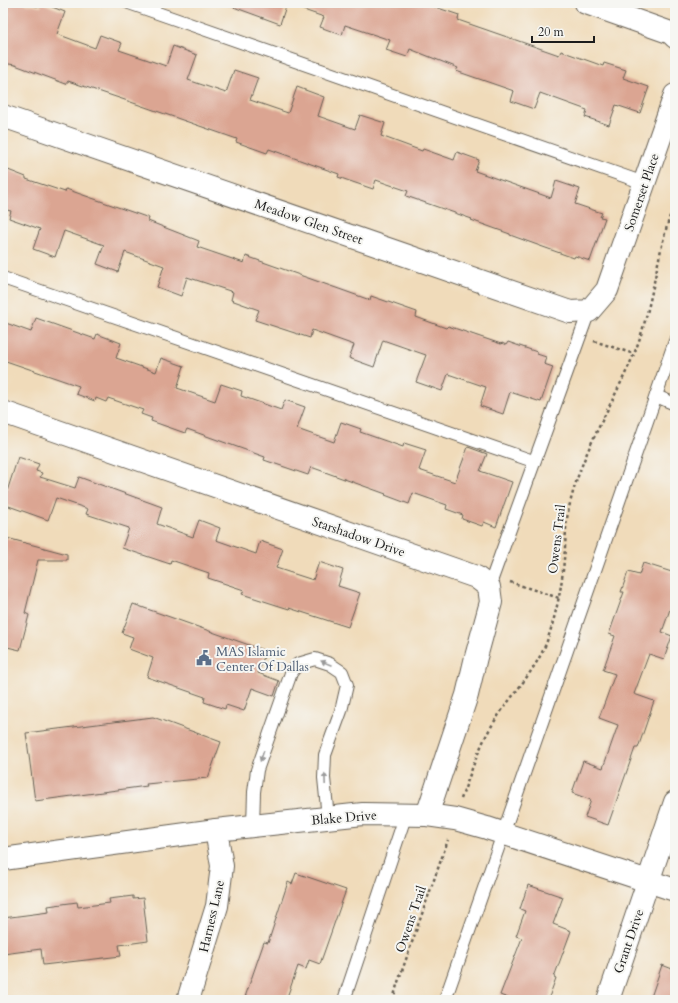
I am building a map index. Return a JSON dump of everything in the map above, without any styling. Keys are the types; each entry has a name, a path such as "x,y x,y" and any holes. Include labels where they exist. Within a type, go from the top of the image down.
{"street":[{"path":"586,3 674,31"},
{"name":"Somerset Place","path":"589,311 607,290 675,94"},
{"name":"Meadow Glen Street","path":"3,116 570,312 589,311"},
{"name":"Starshadow Drive","path":"3,412 491,582"},
{"path":"416,815 467,694 491,602 491,582"},
{"name":"Grant Drive","path":"608,1000 675,802"},
{"name":"Blake Drive","path":"3,859 216,830 363,814 416,815 455,819 503,833 675,890"},
{"name":"Harness Lane","path":"188,1000 216,906 222,866 216,830"}],"lane":[{"path":"129,3 644,183"},
{"path":"3,278 534,461"},
{"path":"491,582 589,311"},
{"path":"445,1000 675,341"},
{"path":"656,396 675,404"},
{"path":"253,826 254,792 257,770 291,673 298,664 315,659 330,664 342,672 347,685 341,711 325,755 324,778 328,818"},
{"path":"344,1000 416,815"}],"path":[{"name":"Owens Trail","path":"460,800 478,753 490,728 536,663 546,642 559,598 564,562 568,510 577,478 591,442 634,354 647,314 667,224 675,202"},
{"path":"580,336 634,354"},
{"path":"491,582 559,598"},
{"name":"Owens Trail","path":"393,1000 447,844"}],"building":[{"path":"3,3 20,3 41,7 42,3 65,12 57,34 95,48 100,35 122,43 119,50 166,66 173,46 197,55 188,80 226,93 234,70 258,78 250,100 288,113 297,87 324,97 318,116 355,129 360,115 385,123 381,136 422,151 423,149 454,160 457,152 479,160 475,171 551,198 556,181 580,189 575,204 602,213 600,217 605,218 590,261 575,256 574,258 471,220 472,219 406,196 408,191 376,180 373,189 338,177 339,174 269,149 267,153 236,142 237,139 122,99 68,81 66,84 15,65 3,63"},
{"path":"228,3 287,3 280,24 228,5"},
{"path":"292,3 423,3 459,15 458,20 559,55 561,51 603,66 604,63 626,70 623,78 649,87 640,113 616,105 609,125 585,117 587,110 540,93 534,109 511,101 514,91 456,71 458,68 410,49 407,57 386,50 390,40 345,25 342,35 320,27 324,17 292,6"},
{"path":"3,168 26,177 26,179 65,192 66,189 149,218 148,221 199,241 197,247 244,263 246,256 370,300 371,296 417,312 416,317 446,328 448,326 501,344 506,345 508,342 537,352 537,354 546,357 544,364 553,367 541,402 510,392 503,414 480,406 486,387 448,374 442,391 416,382 426,355 383,340 374,367 349,358 354,345 312,330 310,338 255,320 259,310 231,300 233,292 187,277 181,296 157,287 164,266 125,252 118,272 97,264 104,245 64,231 55,257 33,249 40,229 9,218 11,211 3,209"},
{"path":"36,318 95,339 97,334 121,343 116,358 156,372 161,358 184,366 177,388 215,401 221,384 242,391 241,396 281,410 285,400 305,407 297,429 334,442 341,422 361,429 360,432 403,447 404,443 426,450 419,470 455,482 468,447 487,454 480,471 512,482 496,527 484,522 482,526 462,519 463,515 446,509 447,505 413,493 409,504 385,495 386,494 311,467 308,475 264,460 265,457 187,429 185,433 151,421 152,418 141,414 143,410 108,398 106,402 96,398 95,401 76,394 79,386 3,360 3,322 31,332"},
{"path":"18,457 39,464 36,471 42,473 40,477 75,488 79,477 162,507 157,524 193,537 199,520 220,528 216,540 256,554 260,541 283,549 276,568 313,580 319,562 343,570 338,586 360,593 348,627 242,594 244,590 208,578 209,573 171,560 170,564 122,548 129,528 86,514 88,509 56,498 48,520 3,504"},
{"path":"3,537 67,554 67,560 38,560 25,613 29,615 20,650 3,646"},
{"path":"643,563 675,573 675,595 662,632 672,636 664,659 649,654 634,694 654,701 638,748 635,748 608,825 585,817 591,800 572,793 583,761 603,768 618,725 599,718 615,674 603,670 615,636 609,634 624,592 621,592 628,572 639,575"},
{"path":"133,604 266,651 258,673 279,681 274,696 252,688 244,711 226,705 225,709 204,702 205,697 147,677 153,658 129,649 133,637 122,633"},
{"path":"153,717 221,742 208,778 146,784 147,786 35,801 26,733"},
{"path":"296,873 346,890 320,964 309,960 306,969 298,966 286,1000 244,1000 264,942 268,943 288,882 292,884"},
{"path":"528,885 563,897 553,924 571,931 554,977 556,978 548,1000 513,1000 500,995 522,938 516,936 525,911 520,909"},
{"path":"133,896 133,899 143,898 148,941 119,945 121,956 43,965 41,949 3,954 3,918 49,912 48,906 77,902 78,907 110,903 109,899"},
{"path":"662,965 675,970 675,1000 650,1000"}],"place":[{"name":"MAS Islamic Center Of Dallas","path":"204,658"}]}
